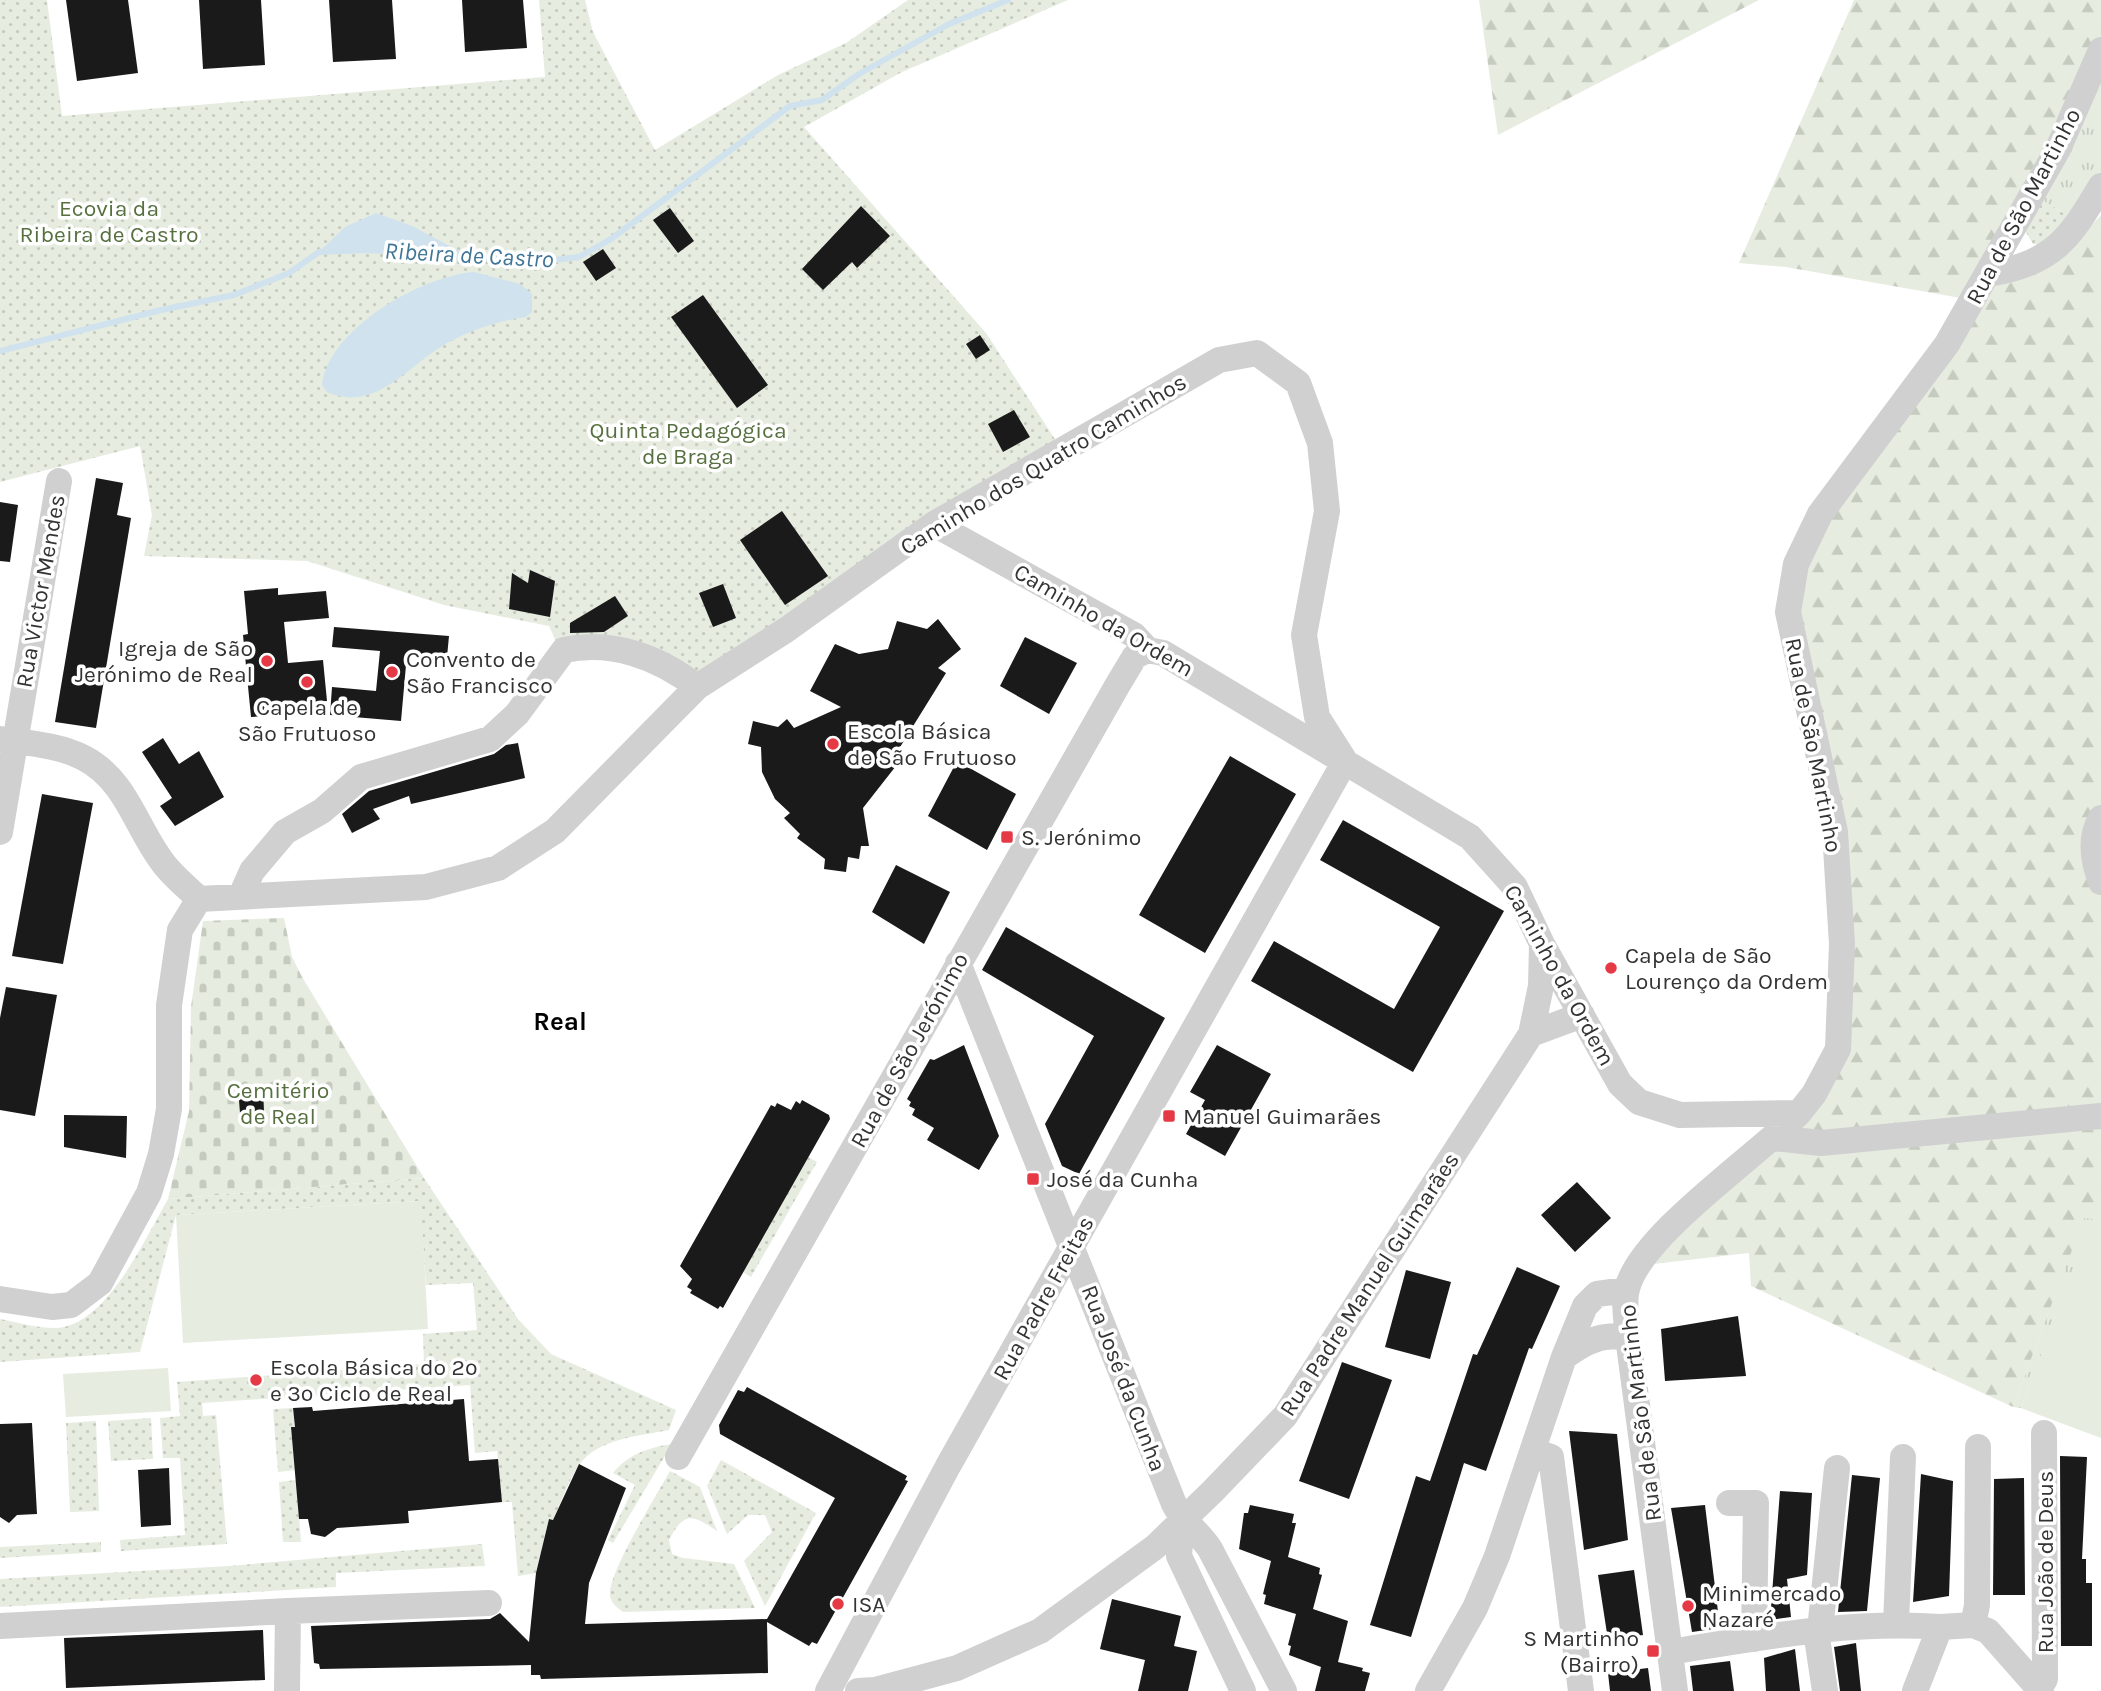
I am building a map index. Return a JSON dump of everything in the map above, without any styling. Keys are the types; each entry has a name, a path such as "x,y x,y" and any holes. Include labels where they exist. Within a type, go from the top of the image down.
{"street":[{"name":"Rua de São Martinho","path":"1675,1691 1628,1337 1626,1290 1636,1266 1658,1240 1799,1113 1814,1094 1838,1049 1842,944 1835,832 1788,612 1796,565 1820,514 1947,344 2058,149 2101,50"},
{"path":"1988,274 2020,268 2063,244 2101,186"},
{"name":"Caminho da Ordem","path":"1257,353 1298,383 1320,443 1327,511 1304,635 1317,717 1345,761"},
{"name":"Caminho dos Quatro Caminhos","path":"698,687 786,630 934,524 1219,360 1257,353"},
{"name":"Rua Victor Mendes","path":"0,832 7,740 59,481"},
{"name":"Caminho da Ordem","path":"934,524 1134,635 1147,650 1163,653 1470,837 1515,887 1542,944 1620,1084 1639,1102 1680,1115 1799,1113"},
{"path":"7,740 60,749 84,758 105,773 123,793 161,861 199,899 426,887 498,867 555,831 698,687 672,667 606,645 564,650 525,705 490,739 361,777 322,811 285,832 252,871 241,896"},
{"name":"Rua de São Jerónimo","path":"678,1457 754,1328 957,963 1135,656 1147,650"},
{"name":"Rua Padre Freitas","path":"828,1691 948,1466 1345,761"},
{"path":"2101,818 2093,841 2094,864 2101,882"},
{"path":"0,1299 52,1307 71,1305 100,1283 149,1193 161,1154 169,1109 169,1006 180,930 199,899"},
{"name":"Rua Padre Manuel Guimarães","path":"858,1691 875,1690 957,1668 1040,1631 1155,1547 1285,1416 1531,1034 1541,986 1542,944"},
{"name":"Rua José da Cunha","path":"957,963 1182,1520"},
{"path":"1531,1034 1582,1015"},
{"path":"1774,1138 1821,1143 2101,1116"},
{"path":"1428,1691 1475,1608 1512,1517 1564,1357 1585,1306 1597,1294 1626,1290"},
{"path":"1564,1357 1590,1339 1603,1336 1628,1337"},
{"name":"Rua João de Deus","path":"2040,1690 2045,1679 2044,1433"},
{"path":"1973,1625 1977,1605 1978,1447"},
{"path":"1534,1451 1551,1457 1581,1691"},
{"path":"1896,1623 1903,1457"},
{"path":"1825,1691 1818,1631 1838,1468"},
{"path":"1728,1503 1756,1503 1754,1639"},
{"path":"1182,1520 1179,1556 1243,1691"},
{"path":"1182,1520 1210,1549 1283,1691"},
{"path":"0,1626 489,1603"},
{"path":"287,1691 288,1611"},
{"path":"1670,1652 1754,1639 1896,1623 1940,1627 1973,1625 1988,1631 2040,1690"},
{"path":"1915,1691 1940,1627"}],"green space":[{"name":"Quinta Pedagógica de Braga","path":"0,0 47,0 62,116 545,77 539,0 585,0 593,32 655,150 778,75 846,43 908,0 1068,0 902,72 804,127 986,333 1062,450 697,687 672,667 558,646 549,626 444,605 307,561 144,556 152,515 140,446 0,482"},
{"path":"1479,0 1759,0 1498,135"},
{"path":"1854,0 2101,0 2101,50 1989,273 2088,229 2101,215 2101,1220 2084,1218 2013,1407 1751,1286 1749,1253 1636,1266 1799,1113 1841,1006 1796,564 1972,300 1786,267 1739,263"},
{"path":"2101,75 2101,174 2072,218 2042,200"},
{"path":"2042,200 2072,218 2044,244 2033,244 2024,229"},
{"name":"Cemitério de Real","path":"284,918 292,957 302,977 424,1178 168,1199 189,1111 191,1007 203,921"},
{"path":"808,1157 817,1162 751,1277 743,1272"},
{"path":"424,1178 518,1319 551,1354 676,1410 669,1430 620,1440 587,1456 571,1478 553,1520 549,1519 536,1573 518,1576 512,1502 502,1502 497,1451 475,1453 470,1385 202,1403 203,1416 216,1415 227,1544 121,1551 120,1540 185,1535 180,1458 163,1458 160,1418 180,1416 177,1382 424,1364 423,1334 477,1330 473,1283 426,1285 420,1201 176,1215 140,1352 0,1362 0,1319 54,1328 73,1324 90,1314 122,1278 168,1199"},
{"path":"421,1201 428,1329 183,1343 176,1215"},
{"path":"2084,1217 2101,1220 2101,1230 2090,1227 2021,1408 2013,1407"},
{"path":"2090,1226 2101,1230 2101,1438 2021,1408"},
{"path":"168,1368 171,1411 66,1417 63,1374"},
{"path":"293,1408 295,1427 291,1428 295,1470 278,1472 273,1409"},
{"path":"151,1418 153,1459 111,1461 108,1421"},
{"path":"96,1421 99,1511 70,1512 66,1423"},
{"path":"672,1444 613,1543 608,1540 635,1485 613,1473 625,1461 639,1453"},
{"path":"721,1460 816,1513 765,1606 744,1561 772,1532 765,1515 748,1515 727,1534 707,1486"},
{"path":"670,1471 700,1487 717,1531 695,1519 684,1520 669,1540 672,1554 683,1558 734,1564 755,1608 623,1612 613,1603 610,1595 616,1570"},
{"path":"296,1480 301,1542 283,1542 279,1482"},
{"path":"101,1542 101,1552 0,1558 0,1547"},
{"path":"482,1544 485,1566 336,1573 336,1587 0,1607 0,1579 229,1566"}],"water":[{"path":"376,213 412,226 472,258 367,250 319,252 345,227"},
{"path":"474,272 520,284 532,294 532,312 526,317 486,326 449,342 377,391 362,396 345,397 327,392 322,385 328,364 341,344 359,325 405,294 429,283"}],"building":[{"path":"66,0 128,0 138,73 77,81"},
{"path":"199,0 261,0 265,65 203,69"},
{"path":"329,0 392,0 396,59 333,62"},
{"path":"462,0 523,0 527,48 465,52"},
{"path":"861,206 890,236 857,268 852,262 823,290 802,269"},
{"path":"670,208 694,241 678,253 653,220"},
{"path":"603,249 616,268 596,281 583,262"},
{"path":"703,295 768,385 737,408 671,317"},
{"path":"980,335 990,350 976,359 966,344"},
{"path":"1014,410 1030,437 1003,452 988,424"},
{"path":"96,478 123,483 117,515 131,518 96,728 55,722"},
{"path":"0,502 18,505 10,562 0,561"},
{"path":"782,511 828,576 785,605 740,540"},
{"path":"530,570 555,581 550,617 509,609 512,573 528,583"},
{"path":"723,584 736,618 713,627 699,593"},
{"name":"Igreja de São Jerónimo de Real","path":"278,588 278,595 326,591 329,618 284,622 288,663 323,660 327,701 291,704 292,714 251,717 243,635 248,634 244,591"},
{"path":"615,596 628,616 604,632 570,633 570,623"},
{"path":"938,619 961,649 938,668 946,673 897,752 903,757 863,808 869,846 861,846 859,859 848,857 846,872 824,869 825,859 797,838 800,834 784,818 790,813 775,799 762,772 761,747 748,744 753,721 778,727 787,719 794,728 841,707 810,691 835,644 859,654 888,649 897,621 927,629"},
{"name":"Convento de São Francisco","path":"334,627 449,636 447,657 407,654 401,721 330,715 332,687 376,691 380,651 332,647"},
{"path":"1025,637 1077,663 1049,714 1000,686"},
{"path":"163,738 179,764 199,751 224,797 175,826 160,806 172,798 142,752"},
{"path":"518,743 525,778 411,804 409,796 373,809 380,819 352,833 342,814 369,791 494,754 506,745"},
{"path":"1230,756 1296,794 1205,953 1139,915"},
{"path":"957,761 1016,794 987,850 928,816"},
{"path":"42,794 93,803 63,964 12,956"},
{"path":"1343,820 1504,911 1413,1072 1251,981 1274,941 1394,1009 1440,927 1320,860"},
{"path":"896,865 950,892 924,944 872,912"},
{"path":"1006,927 1165,1018 1079,1174 1062,1166 1045,1124 1094,1036 982,970"},
{"path":"6,987 57,995 35,1116 0,1110 0,1018"},
{"path":"964,1045 999,1136 979,1170 927,1140 934,1128 912,1115 915,1109 909,1106 911,1102 907,1099 930,1059 934,1060"},
{"path":"1217,1045 1271,1074 1225,1156 1186,1134 1205,1100 1190,1092"},
{"path":"263,1087 264,1112 240,1113 238,1088"},
{"path":"802,1100 829,1115 830,1119 723,1308 720,1306 718,1309 690,1293 692,1290 687,1287 692,1279 680,1266 771,1105 775,1107 777,1103 791,1110 796,1101 800,1104"},
{"path":"64,1115 127,1116 126,1158 64,1147"},
{"path":"1577,1182 1611,1218 1575,1252 1541,1215"},
{"path":"1517,1267 1560,1286 1532,1349 1529,1348 1486,1471 1464,1463 1411,1637 1370,1625 1416,1476 1430,1481 1473,1354 1477,1355"},
{"path":"1406,1270 1451,1282 1430,1359 1385,1347"},
{"path":"1738,1316 1746,1376 1665,1381 1661,1329"},
{"path":"1342,1362 1392,1380 1349,1499 1299,1481"},
{"path":"747,1387 907,1476 905,1480 908,1481 817,1644 812,1642 809,1646 767,1622 768,1673 541,1679 540,1675 531,1675 531,1665 320,1669 319,1664 314,1663 311,1626 490,1619 500,1613 529,1642 536,1573 549,1519 553,1520 579,1464 626,1488 589,1583 585,1624 767,1619 835,1498 720,1434 719,1425 738,1390 744,1392"},
{"path":"464,1399 469,1461 498,1459 502,1502 408,1511 409,1523 337,1528 325,1537 311,1534 308,1519 299,1519 291,1427 295,1427 293,1408 312,1407 313,1411"},
{"path":"32,1423 37,1514 17,1515 9,1523 0,1517 0,1424"},
{"path":"1569,1431 1617,1434 1628,1540 1584,1550"},
{"path":"2060,1456 2087,1457 2082,1559 2086,1559 2086,1583 2092,1583 2092,1646 2061,1646"},
{"path":"169,1468 171,1525 141,1527 138,1470"},
{"path":"1921,1474 1953,1481 1949,1596 1913,1602"},
{"path":"1852,1475 1880,1478 1867,1611 1838,1612"},
{"path":"2024,1478 2025,1595 1993,1595 1994,1479"},
{"path":"1780,1491 1812,1493 1807,1575 1787,1579 1791,1617 1770,1620"},
{"path":"1250,1505 1294,1514 1292,1523 1296,1523 1288,1557 1320,1568 1319,1574 1322,1575 1313,1609 1348,1621 1338,1662 1363,1668 1362,1671 1370,1673 1365,1691 1315,1691 1321,1667 1289,1655 1291,1646 1288,1645 1296,1614 1264,1604 1266,1595 1263,1594 1271,1561 1239,1549 1244,1513 1248,1513"},
{"path":"1705,1505 1720,1628 1692,1632 1671,1508"},
{"path":"1634,1570 1643,1635 1608,1640 1598,1575"},
{"path":"1112,1599 1181,1616 1174,1646 1197,1651 1188,1691 1138,1691 1145,1660 1100,1649"},
{"path":"263,1630 265,1680 66,1688 64,1638"},
{"path":"1856,1643 1861,1691 1840,1691 1834,1647"},
{"path":"1795,1649 1800,1691 1766,1691 1764,1658"},
{"path":"1730,1661 1734,1691 1693,1691 1690,1666"},
{"path":"1648,1668 1651,1691 1610,1691 1608,1673"}],"waterway":[{"name":"Ribeira de Castro","path":"0,351 161,310 234,295 289,273 319,252 367,250 539,262 579,257 611,239 790,106 822,100 859,74 947,25 1008,0"}],"place":[{"name":"Igreja de São Jerónimo de Real","path":"267,661"},
{"name":"Convento de São Francisco","path":"392,672"},
{"name":"Capela de São Frutuoso","path":"307,682"},
{"name":"Escola Básica de São Frutuoso","path":"833,744"},
{"name":"S. Jerónimo","path":"1007,837"},
{"name":"Capela de São Lourenço da Ordem","path":"1611,968"},
{"name":"Manuel Guimarães","path":"1169,1116"},
{"name":"José da Cunha","path":"1033,1179"},
{"name":"Escola Básica do 2º e 3º Ciclo de Real","path":"256,1380"},
{"name":"ISA","path":"838,1604"},
{"name":"Minimercado Nazaré","path":"1688,1606"},
{"name":"S Martinho (Bairro)","path":"1653,1651"}],"district":[{"name":"Real","path":"560,1021"}],"park label":[{"name":"Ecovia da Ribeira de Castro","path":"109,221"}]}
